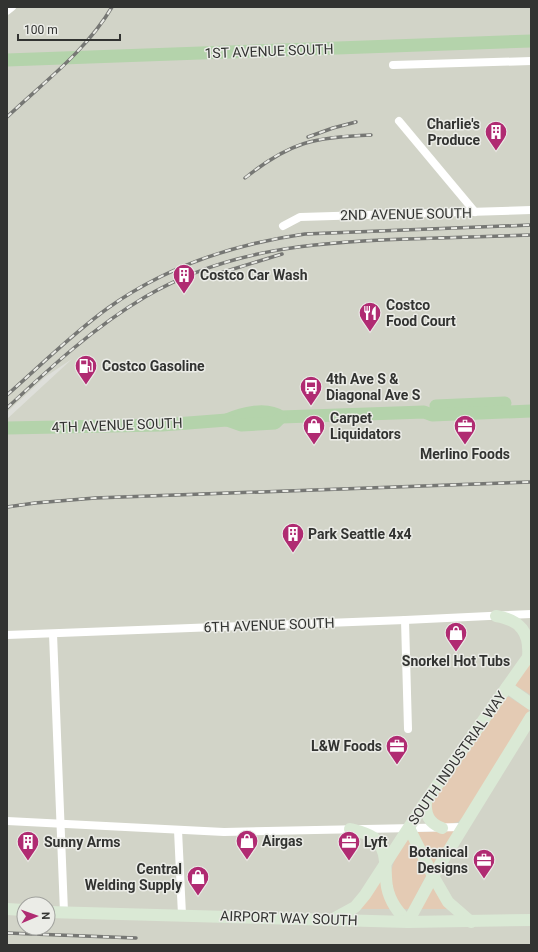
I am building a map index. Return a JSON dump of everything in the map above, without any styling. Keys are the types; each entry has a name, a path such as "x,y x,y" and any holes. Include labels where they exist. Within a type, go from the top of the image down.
{"main road":[{"name":"1ST AVENUE SOUTH","path":"7,60 531,41"},
{"name":"4TH AVENUE SOUTH","path":"424,412 431,407 529,405"},
{"name":"4TH AVENUE SOUTH","path":"7,428 162,425 227,420 240,414 275,412 281,417 424,412 432,415 485,413 529,405"}],"street":[{"path":"7,11 12,7"},
{"path":"393,64 531,61"},
{"path":"399,121 475,212"},
{"name":"2ND AVENUE SOUTH","path":"283,226 300,217 531,210"},
{"name":"6TH AVENUE SOUTH","path":"7,635 531,614"},
{"path":"496,616 507,617 522,629 528,643 529,655"},
{"path":"405,620 408,729"},
{"path":"53,634 64,912"},
{"name":"SOUTH INDUSTRIAL WAY","path":"332,919 355,907 365,895 426,801 529,655"},
{"path":"506,687 531,704"},
{"path":"350,829 373,837 379,843 384,852 387,887 391,900 399,913 408,922 432,876 531,717"},
{"path":"426,801 426,810 430,821 442,828"},
{"path":"7,821 224,832 463,827"},
{"path":"409,828 432,876 448,902 472,922"},
{"path":"178,830 182,916"},
{"name":"AIRPORT WAY SOUTH","path":"56,912 408,922 531,920"}],"shaded area":[{"path":"14,7 531,7 531,945 7,945 7,419 72,359 45,377 7,412 7,13"},
{"path":"531,661 531,695 516,686 516,683"},
{"path":"504,697 509,697 528,709 529,712 465,815 458,822 448,824 440,822 431,812 430,806 440,786"},
{"path":"456,831 434,868 416,832"},
{"path":"409,836 427,874 409,909 402,909 392,889 391,871"},
{"path":"382,876 390,909 359,909"},
{"path":"432,881 449,909 417,909"}],"railway":[{"path":"7,117 77,52 102,23 112,7"},
{"path":"308,137 356,122"},
{"path":"245,178 276,156 304,144 318,140 371,135"},
{"path":"7,395 56,350 108,308 130,293 154,280 202,259 253,244 305,234 531,225"},
{"path":"7,408 56,363 108,321 145,297 176,281 208,268 240,258 305,246 373,240 531,235"},
{"path":"217,274 282,254"},
{"path":"7,507 95,498 531,482"},
{"path":"7,933 136,938"}],"place":[{"name":"Charlie's Produce","path":"496,152"},
{"name":"Costco Car Wash","path":"184,294"},
{"name":"Costco Food Court","path":"370,332"},
{"name":"Costco Gasoline","path":"86,386"},
{"name":"4th Ave S & Diagonal Ave S","path":"311,406"},
{"name":"Carpet Liquidators","path":"314,446"},
{"name":"Merlino Foods","path":"465,446"},
{"name":"Park Seattle 4x4","path":"293,554"},
{"name":"Snorkel Hot Tubs","path":"456,652"},
{"name":"L&W Foods","path":"397,766"},
{"name":"Airgas","path":"247,860"},
{"name":"Sunny Arms","path":"28,862"},
{"name":"Lyft","path":"349,862"},
{"name":"Botanical Designs","path":"484,880"},
{"name":"Central Welding Supply","path":"198,896"}]}
